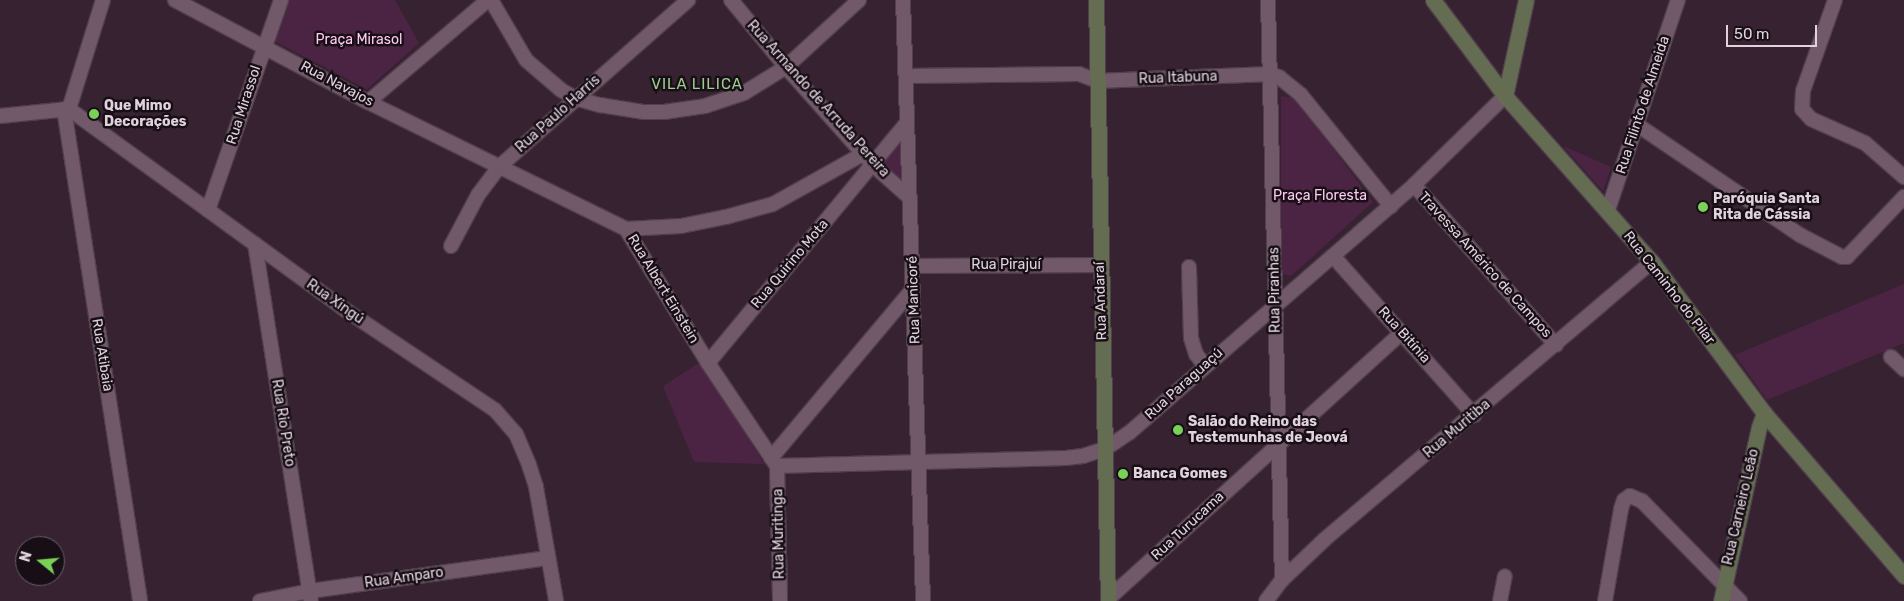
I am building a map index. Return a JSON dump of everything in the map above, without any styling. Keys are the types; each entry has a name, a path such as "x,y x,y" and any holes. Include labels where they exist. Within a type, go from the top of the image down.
{"main road":[{"name":"Rua Andaraí","path":"1096,0 1108,600"},
{"name":"Rua Caminho do Pilar","path":"1434,0 1505,96 1608,210 1652,262 1764,413 1902,569"},
{"path":"1505,96 1526,0"},
{"name":"Rua Carneiro Leão","path":"1721,601 1764,413"}],"street":[{"path":"0,116 66,109 103,0"},
{"name":"Rua Navajos","path":"175,0 264,45 368,102 500,166"},
{"name":"Rua Mirassol","path":"208,210 281,0"},
{"path":"368,102 490,0 526,60 545,78 575,98 600,105 644,112 685,111 744,93 786,67 858,0"},
{"name":"Rua Paulo Harris","path":"451,246 478,195 500,166 688,0"},
{"name":"Rua Armando de Arruda Pereira","path":"730,0 863,154 908,196"},
{"name":"Rua Manicoré","path":"903,0 908,196 913,266 923,601"},
{"name":"Rua Piranhas","path":"1268,0 1282,580"},
{"name":"Rua Filinto de Almeida","path":"1608,210 1678,0"},
{"path":"1835,0 1803,91 1801,103 1804,114 1816,122 1865,143 1904,177"},
{"name":"Rua Itabuna","path":"906,76 1079,74 1097,81 1270,74"},
{"path":"1270,74 1279,77 1302,95 1391,206"},
{"name":"Rua Paraguaçú","path":"774,462 1066,458 1082,456 1105,449 1129,433 1275,304 1391,206 1505,96"},
{"name":"Rua Xingú","path":"66,109 347,311 478,398 508,424 523,448 534,479 556,601"},
{"name":"Rua Atibaia","path":"66,109 140,601"},
{"name":"Rua Quirino Mota","path":"708,363 906,124"},
{"path":"1636,124 1800,236 1842,258 1847,257 1904,197"},
{"path":"626,229 681,226 726,217 773,204 863,154"},
{"name":"Rua Albert Einstein","path":"500,166 626,229 708,363 774,462"},
{"name":"Travessa Américo de Campos","path":"1414,185 1556,345"},
{"name":"Rua Rio Preto","path":"255,244 311,596"},
{"name":"Rua Bitínia","path":"1333,256 1474,415"},
{"name":"Rua Muritiba","path":"1266,601 1282,580 1325,539 1474,415 1652,262"},
{"name":"Rua Pirajuí","path":"913,266 1100,265"},
{"path":"1189,267 1191,338 1196,354 1205,366"},
{"path":"774,462 913,290"},
{"name":"Rua Turucama","path":"1108,600 1279,442 1402,332"},
{"path":"1891,357 1904,369"},
{"name":"Rua Muritinga","path":"774,462 780,601"},
{"path":"1605,601 1621,509 1624,500 1630,496 1642,500 1740,601"},
{"name":"Rua Amparo","path":"260,601 311,596 548,558"},
{"path":"1500,601 1505,576"}],"green space":[{"name":"Praça Mirasol","path":"287,0 395,0 419,43 367,89 272,40"},
{"name":"Praça Floresta","path":"1281,96 1295,98 1373,202 1291,276 1281,274"},
{"path":"902,133 906,189 878,165"},
{"path":"1563,146 1611,167 1603,191"},
{"path":"1904,284 1904,343 1767,400 1735,355"},
{"path":"702,361 764,464 694,462 663,386"}],"place":[{"name":"Que Mimo Decorações","path":"94,114"},
{"name":"Paróquia Santa Rita de Cássia","path":"1703,207"},
{"name":"Salão do Reino das Testemunhas de Jeová","path":"1178,430"},
{"name":"Banca Gomes","path":"1123,474"}],"district":[{"name":"VILA LILICA","path":"697,85"}]}
